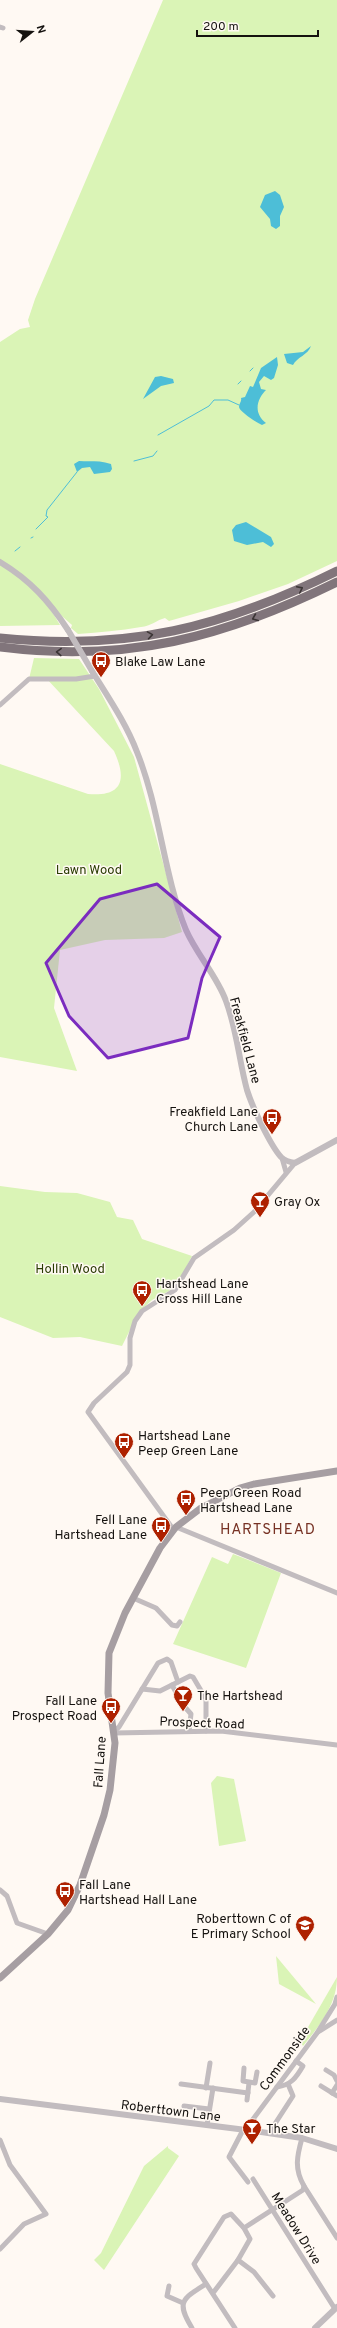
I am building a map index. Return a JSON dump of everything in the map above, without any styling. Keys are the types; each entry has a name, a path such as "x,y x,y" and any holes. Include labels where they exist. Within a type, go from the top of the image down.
{"highway":[{"path":"0,638 43,642 111,640 172,632 241,614 298,590 337,571"},
{"path":"0,647 34,651 89,653 144,648 198,636 246,622 337,582"}],"main road":[{"name":"Fall Lane","path":"0,1978 48,1934 68,1910 80,1885 104,1815 110,1790 115,1743 108,1693 109,1653 116,1632 160,1548 174,1528 201,1508 240,1488 254,1484 337,1471"}],"street":[{"path":"0,562 22,575 55,610 93,673 76,679 29,679 0,705"},
{"name":"Freakfield Lane","path":"93,673 121,719 137,753 186,930 226,1000 238,1044 247,1090 261,1121 282,1158"},
{"path":"337,1140 295,1163 249,1216 234,1230 194,1258 175,1290 142,1311 135,1321 130,1338 130,1365 127,1372 94,1402 88,1412 174,1528 337,1593"},
{"path":"282,1158 295,1163"},
{"path":"282,1158 286,1172"},
{"path":"133,1598 156,1608 172,1625 177,1627"},
{"path":"114,1733 154,1668 162,1660 167,1659 171,1662 178,1682"},
{"path":"142,1689 154,1691 172,1685 190,1676 198,1683 206,1699 206,1731"},
{"path":"172,1685 183,1705 191,1714 189,1731"},
{"name":"Prospect Road","path":"114,1733 222,1731 337,1744"},
{"path":"0,1890 7,1896 17,1923 48,1934"},
{"name":"Commonside","path":"248,2182 228,2157 244,2130 317,2033 335,2004 337,1997"},
{"path":"317,2033 337,2020"},
{"path":"277,2087 288,2084 297,2076 303,2066 296,2061"},
{"path":"206,2088 210,2064"},
{"path":"244,2068 243,2081 255,2083 257,2072"},
{"path":"326,2070 334,2075 337,2081"},
{"path":"247,2100 250,2082"},
{"path":"181,2084 248,2093"},
{"path":"269,2133 293,2096 288,2084"},
{"path":"332,2093 337,2085"},
{"path":"321,2086 337,2096"},
{"path":"207,2125 213,2088"},
{"name":"Roberttown Lane","path":"0,2099 269,2133 302,2138 337,2149"},
{"path":"184,2106 209,2109"},
{"path":"302,2138 296,2166 297,2172 304,2186 337,2238"},
{"path":"0,2140 13,2170 46,2214 24,2224 0,2248"},
{"name":"Meadow Drive","path":"253,2179 336,2308"},
{"path":"244,2228 300,2193 304,2186"},
{"path":"213,2293 238,2260 250,2239 244,2228 231,2214 224,2217 194,2264 235,2328"},
{"path":"238,2260 254,2272 273,2296"},
{"path":"192,2328 182,2309 183,2303 188,2296 206,2284"},
{"path":"169,2286 167,2296 183,2303"},
{"path":"315,2328 336,2308"}],"highlighted area":[{"path":"157,884 220,937 202,978 188,1038 108,1058 69,1016 46,963 100,899"}],"green space":[{"path":"163,0 337,0 337,561 288,584 239,601 169,621 165,618 145,626 78,634 71,628 72,625 55,610 22,575 0,562 0,342 20,329 30,327 28,320 35,299"},
{"path":"0,564 18,576 34,590 60,625 0,626"},
{"name":"Lawn Wood","path":"34,658 79,659 99,689 134,757 182,932 164,938 105,940 60,950 54,1008 77,1071 0,1057 0,764 88,794 109,792 115,789 121,778 118,761 114,751 46,678 29,679"},
{"name":"Hollin Wood","path":"0,1186 45,1192 77,1193 110,1202 117,1217 133,1220 142,1239 192,1256 179,1281 169,1291 152,1300 139,1312 122,1346 80,1337 53,1338 0,1317"},
{"path":"233,1554 281,1573 246,1668 173,1644 212,1557 228,1564"},
{"path":"217,1776 234,1779 246,1841 219,1846 211,1783"},
{"path":"276,1956 316,2004 279,1984"},
{"path":"337,1977 331,2005 321,2022 303,2046 300,2041"},
{"path":"168,2146 168,2148 179,2156 104,2270 94,2260 101,2253 144,2166"}],"water":[{"path":"275,191 280,195 284,207 280,216 280,226 276,229 271,226 270,219 260,207 265,195"},
{"path":"311,346 310,349 293,365 287,363 284,354 303,352"},
{"path":"277,357 278,365 274,378 271,380 264,376 259,382 261,389 266,390 258,405 259,414 266,423 262,425 245,414 239,406 241,398 245,397 250,386 253,387 261,368"},
{"path":"161,376 173,379 174,383 161,386 143,399 155,377"},
{"path":"79,461 107,463 111,464 112,469 110,472 94,474 90,467 82,468 77,472 74,464"},
{"path":"246,522 271,537 274,544 271,547 263,542 247,545 234,541 232,530 236,525"}],"waterway":[{"path":"250,371 253,368"},
{"path":"238,384 241,381"},
{"path":"158,435 209,406 214,400 228,400 239,405"},
{"path":"134,461 153,456 157,451"},
{"path":"36,529 48,517 46,516 47,510 77,472"},
{"path":"15,551 20,547"}],"place":[{"name":"Blake Law Lane","path":"101,678"},
{"name":"Freakfield Lane Church Lane","path":"272,1135"},
{"name":"Gray Ox","path":"260,1218"},
{"name":"Hartshead Lane Cross Hill Lane","path":"142,1307"},
{"name":"Hartshead Lane Peep Green Lane","path":"124,1459"},
{"name":"Peep Green Road Hartshead Lane","path":"186,1516"},
{"name":"Fell Lane Hartshead Lane","path":"161,1543"},
{"name":"The Hartshead","path":"183,1712"},
{"name":"Fall Lane Prospect Road","path":"111,1724"},
{"name":"Fall Lane Hartshead Hall Lane","path":"65,1908"},
{"name":"Roberttown C of E Primary School","path":"305,1942"},
{"name":"The Star","path":"252,2145"}],"district":[{"name":"HARTSHEAD","path":"268,1529"}]}
